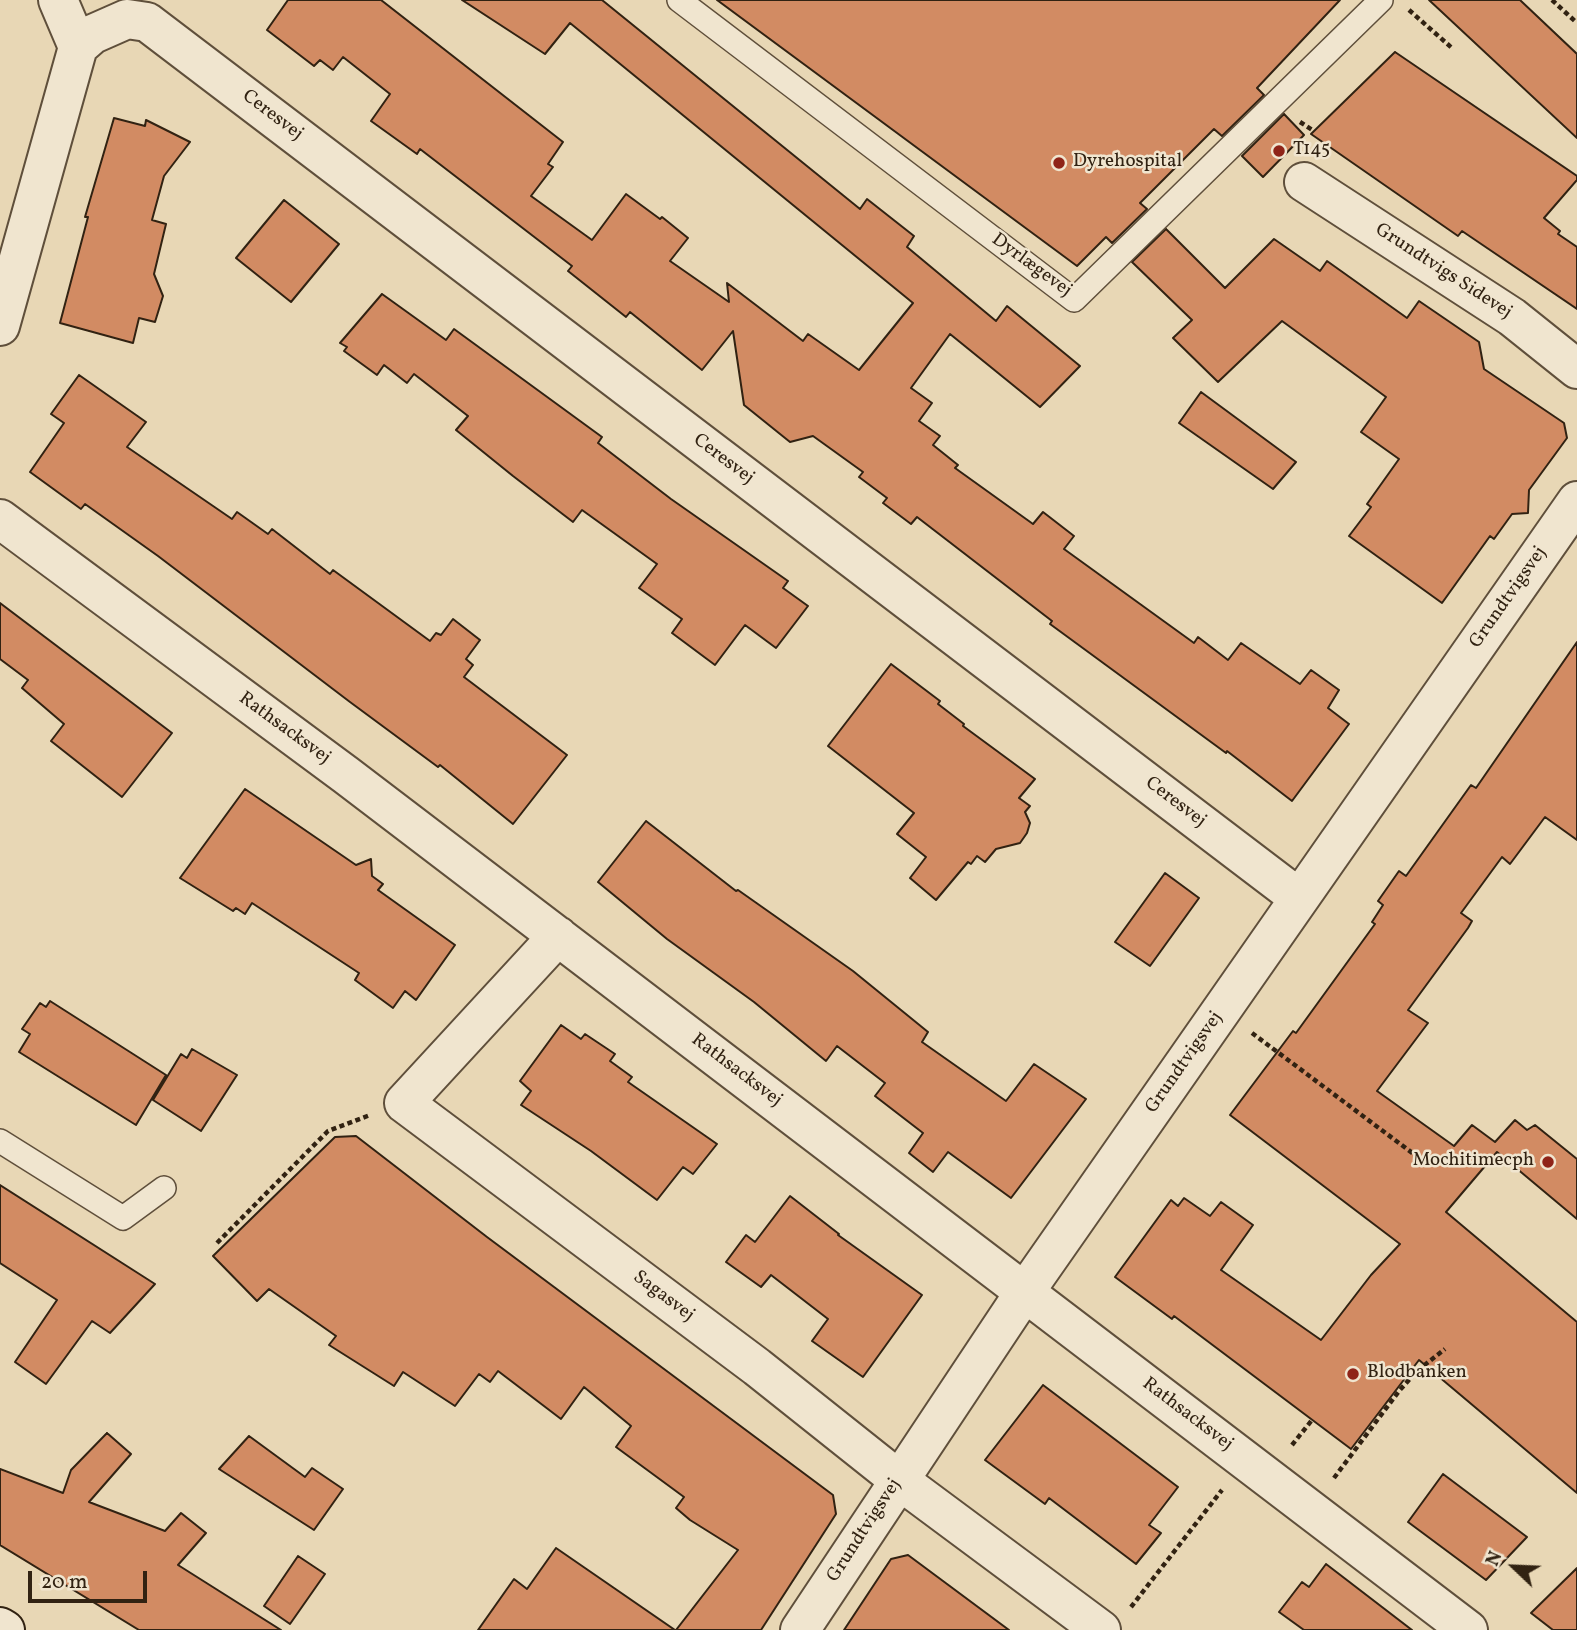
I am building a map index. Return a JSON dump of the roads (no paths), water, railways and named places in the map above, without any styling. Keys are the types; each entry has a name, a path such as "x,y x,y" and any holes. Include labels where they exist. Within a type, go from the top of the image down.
{"street":[{"path":"0,326 78,47 58,0"},
{"name":"Ceresvej","path":"78,47 93,34 144,11 1299,898"},
{"name":"Grundtvigs Sidevej","path":"1304,183 1512,317 1577,369"},
{"name":"Grundtvigsvej","path":"800,1630 1024,1293 1577,501"},
{"name":"Rathsacksvej","path":"0,519 346,775 1468,1630"},
{"name":"Sagasvej","path":"558,936 404,1102 757,1367 899,1480 1115,1619"},
{"path":"0,1627 5,1630"}],"lane":[{"name":"Dyrlægevej","path":"679,0 1074,300 1381,0"},
{"path":"0,1141 123,1218 164,1188"}],"place":[{"name":"T145","path":"1279,151"},
{"name":"Dyrehospital","path":"1059,163"},
{"name":"Mochitimecph","path":"1548,1162"},
{"name":"Blodbanken","path":"1353,1374"}]}
